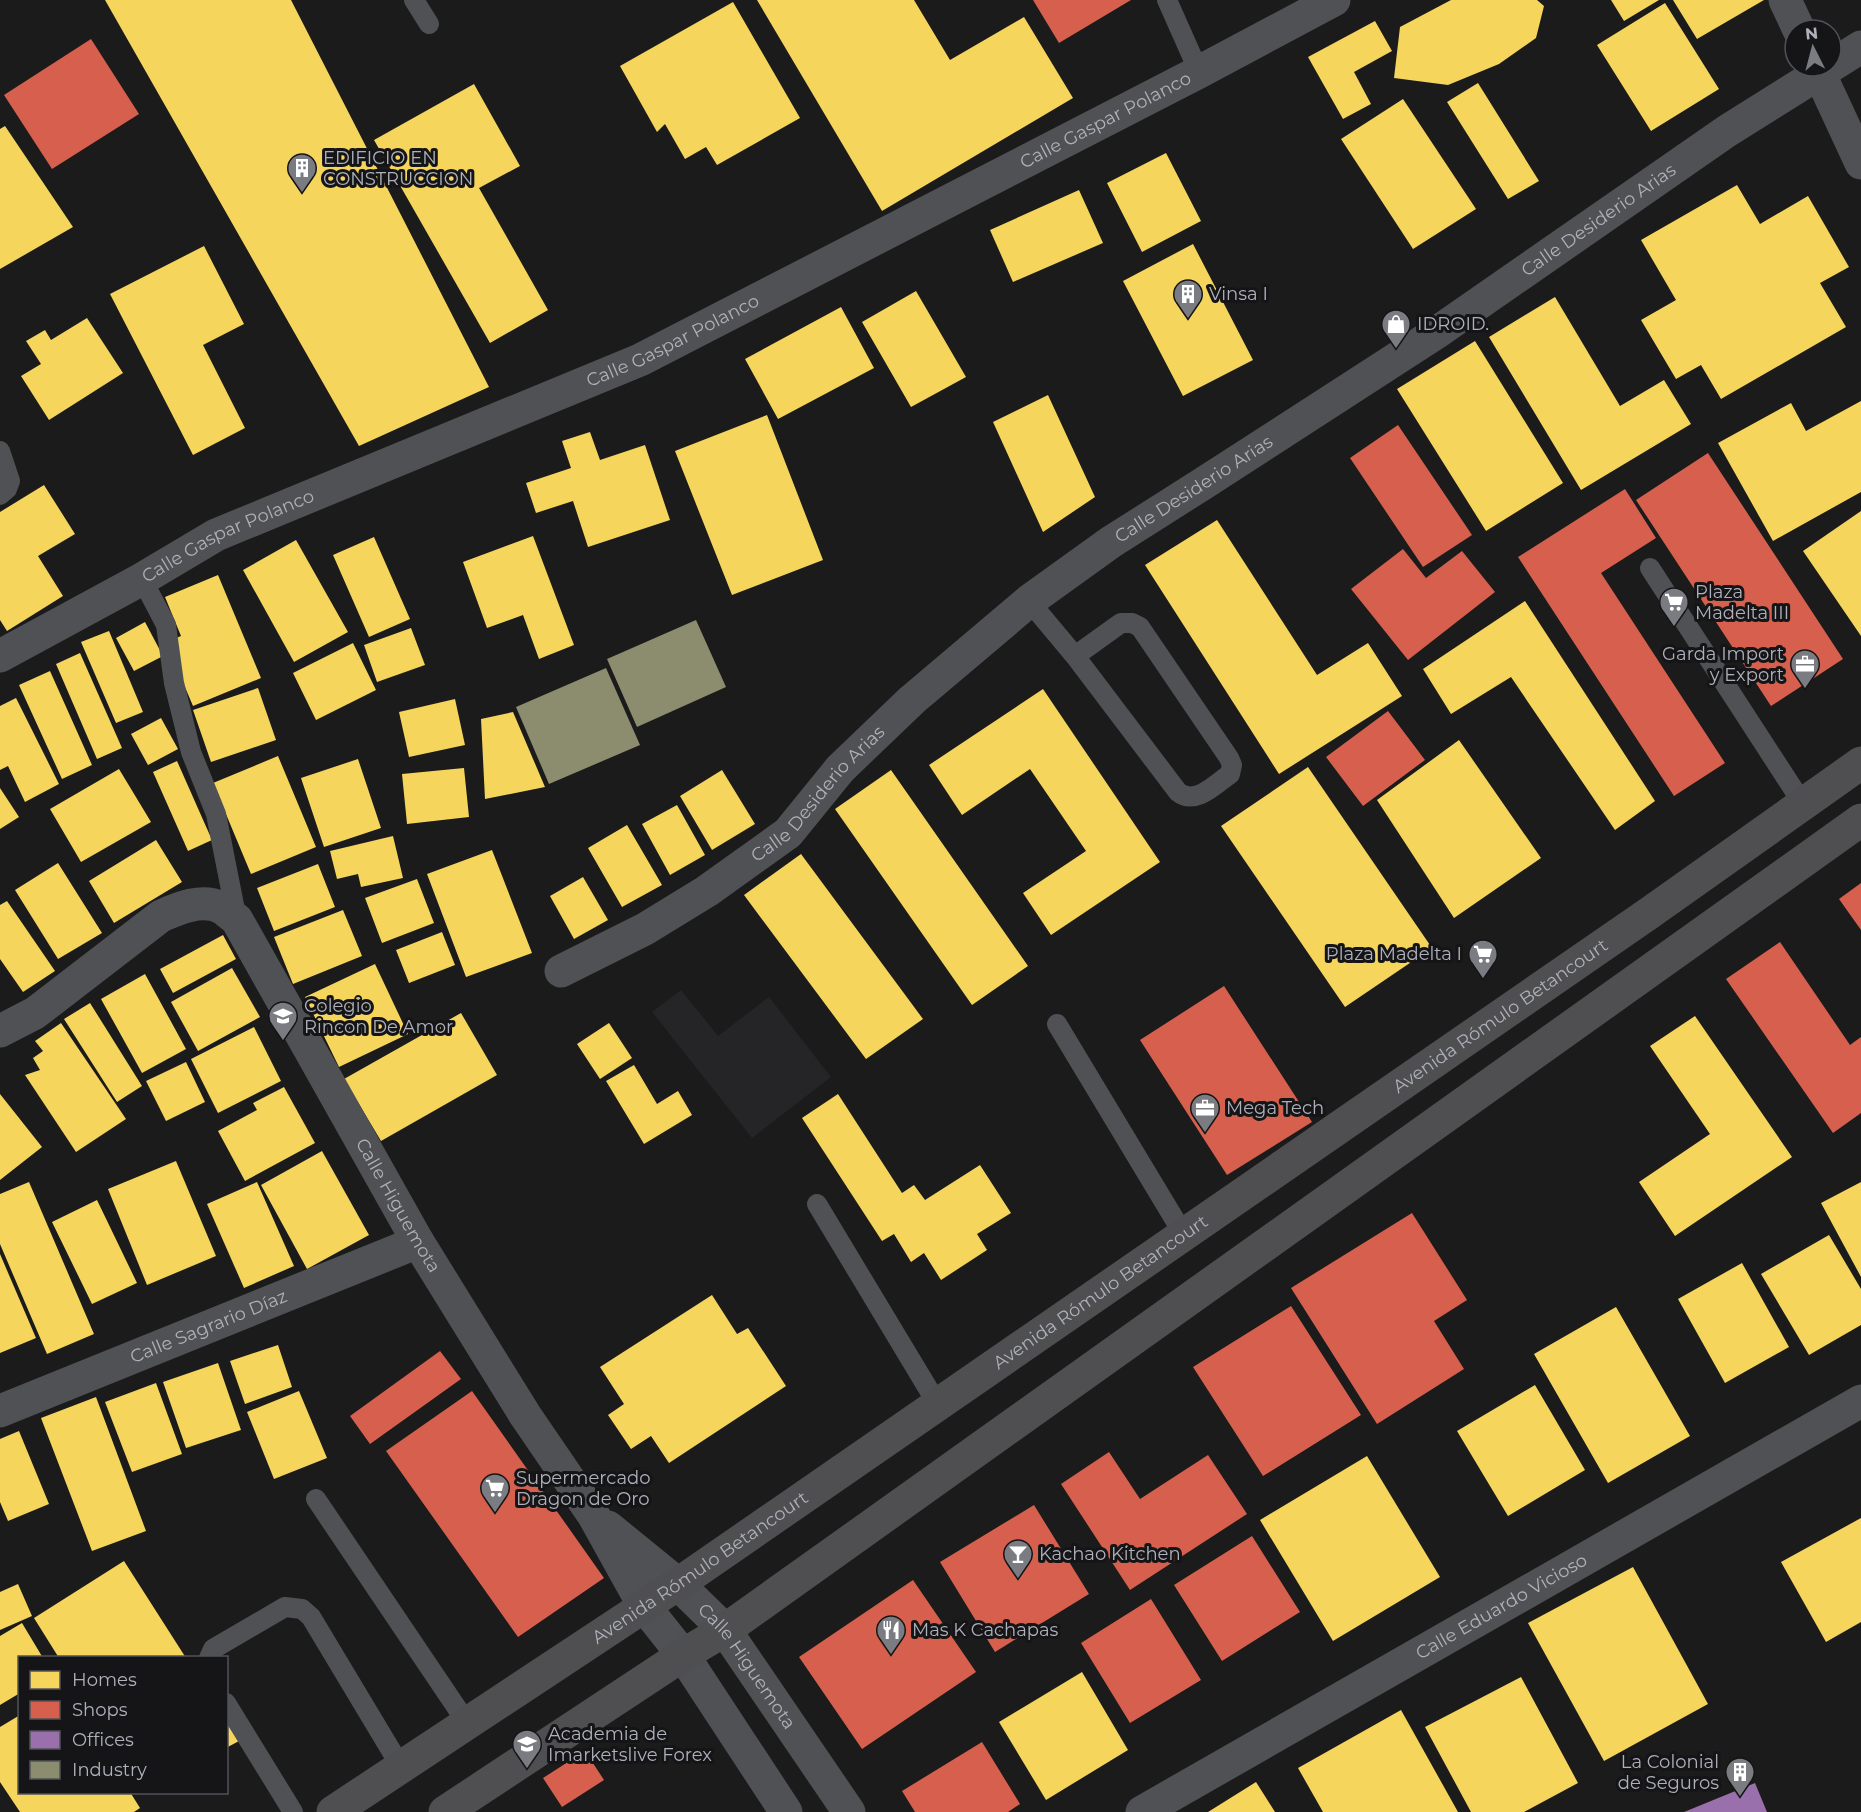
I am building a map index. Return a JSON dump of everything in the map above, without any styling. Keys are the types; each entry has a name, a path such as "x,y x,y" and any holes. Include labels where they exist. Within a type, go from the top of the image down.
{"main road":[{"name":"Avenida Rómulo Betancourt","path":"333,1812 678,1584 1639,920 1861,763"},
{"path":"445,1812 724,1630 1861,820"}],"street":[{"name":"Calle Gaspar Polanco","path":"0,656 142,579 216,535 640,360 1334,0"},
{"path":"1785,0 1793,18"},
{"name":"Calle Desiderio Arias","path":"1843,57 1861,47"},
{"name":"Calle Desiderio Arias","path":"561,971 645,929 707,891 788,833 840,769 912,700 1029,601 1111,542 1436,333 1806,78"},
{"path":"1822,78 1861,163"},
{"path":"0,1031 35,1013 161,916 183,906 201,904 221,908 237,920"},
{"name":"Calle Higuemota","path":"237,920 418,1242 525,1415 594,1516 644,1606 683,1655 786,1812"},
{"name":"Calle Sagrario Díaz","path":"0,1411 418,1242"},
{"name":"Calle Eduardo Vicioso","path":"1142,1812 1861,1401"},
{"name":"Calle Higuemota","path":"594,1516 678,1584 724,1630 849,1812"}],"lane":[{"path":"414,0 429,24"},
{"path":"1167,0 1199,72"},
{"path":"0,451 10,481 7,489 0,495"},
{"path":"1650,568 1803,804"},
{"path":"142,579 166,625 174,683 191,752 216,814 237,920"},
{"path":"1029,601 1075,656 1178,792 1184,797 1192,798 1230,774 1232,765 1229,758 1140,627 1132,623 1121,623 1075,656"},
{"path":"1057,1024 1184,1235"},
{"path":"817,1204 938,1405"},
{"path":"316,1499 467,1723"},
{"path":"210,1656 213,1649 285,1607 303,1610 311,1617 401,1767"},
{"path":"228,1705 293,1812"}],"shaded area":[{"path":"681,990 718,1036 769,997 831,1077 752,1138 652,1012"}],"building: Homes":[{"name":"EDIFICIO EN CONSTRUCCION","path":"105,0 291,0 489,387 359,446"},
{"path":"757,0 914,0 950,60 1024,17 1073,98 882,211"},
{"path":"1451,0 1537,0 1544,6 1536,38 1499,64 1448,85 1394,78 1400,27"},
{"path":"1611,0 1659,0 1624,21"},
{"path":"1673,0 1764,0 1697,39"},
{"path":"733,2 800,118 717,165 706,147 685,159 665,124 657,132 620,66"},
{"path":"1665,3 1719,89 1651,131 1597,45"},
{"path":"1375,21 1392,51 1354,72 1371,104 1343,119 1308,57"},
{"path":"1478,83 1539,181 1508,199 1447,102"},
{"path":"474,84 520,166 479,188 548,310 490,343 374,140"},
{"path":"1403,99 1476,209 1413,249 1341,139"},
{"path":"5,126 73,227 0,269 0,129"},
{"path":"1166,153 1201,221 1142,252 1107,183"},
{"path":"1737,185 1760,224 1808,196 1849,267 1820,283 1846,327 1721,399 1701,365 1676,379 1641,320 1676,300 1641,240"},
{"path":"1079,190 1103,243 1013,282 990,230"},
{"name":"Vinsa I","path":"1193,244 1253,360 1183,396 1123,281"},
{"path":"204,246 244,324 203,345 245,428 193,455 110,294"},
{"path":"916,291 966,377 911,407 862,322"},
{"path":"1555,297 1620,406 1664,380 1691,424 1581,490 1489,337"},
{"path":"841,307 874,368 778,419 745,359"},
{"path":"87,318 123,373 49,420 21,376 41,364 26,341 45,330 51,340"},
{"path":"1475,341 1563,483 1486,531 1397,389"},
{"path":"1048,395 1095,497 1043,532 993,422"},
{"path":"1861,401 1861,492 1773,541 1718,443 1791,403 1806,431"},
{"path":"767,415 823,560 732,595 675,451"},
{"path":"590,432 600,460 645,445 670,520 588,547 573,501 536,513 526,483 571,468 562,441"},
{"path":"44,485 75,534 38,556 63,596 7,631 0,620 0,512"},
{"path":"1861,511 1861,636 1803,551"},
{"path":"1217,520 1317,675 1368,643 1402,696 1279,774 1145,565"},
{"path":"533,536 574,645 539,659 523,615 487,628 463,562"},
{"path":"374,537 410,619 369,637 333,555"},
{"path":"296,540 348,632 294,662 243,570"},
{"path":"218,575 261,678 193,706 173,659 174,639 181,636 165,597"},
{"path":"1525,601 1655,801 1615,830 1511,677 1451,714 1423,669"},
{"path":"145,622 163,656 134,671 116,638"},
{"path":"411,628 425,665 377,682 364,645"},
{"path":"109,631 143,712 116,723 81,642"},
{"path":"353,643 376,690 316,720 293,673"},
{"path":"80,653 122,748 97,759 56,664"},
{"path":"50,671 92,765 62,779 19,685"},
{"path":"258,688 276,740 211,762 193,710"},
{"path":"1043,689 1160,862 1051,935 1023,893 1086,851 1030,769 962,815 929,765"},
{"path":"16,698 59,784 25,802 8,766 0,770 0,706"},
{"path":"455,699 465,745 409,757 399,712"},
{"path":"513,712 545,787 485,799 481,719"},
{"path":"161,718 178,749 148,765 131,734"},
{"path":"1459,740 1541,858 1454,918 1377,800"},
{"path":"278,756 316,847 251,874 213,783"},
{"path":"358,759 381,828 324,847 301,778"},
{"path":"177,761 212,840 188,851 153,772"},
{"path":"1308,767 1432,948 1345,1007 1221,826"},
{"path":"464,768 469,817 407,824 402,774"},
{"path":"119,769 151,822 81,862 50,809"},
{"path":"722,770 755,824 712,850 680,796"},
{"path":"891,770 1028,966 972,1005 835,809"},
{"path":"0,788 19,817 0,829"},
{"path":"677,805 705,855 670,875 642,824"},
{"path":"627,825 662,885 622,907 588,848"},
{"path":"393,836 403,878 361,887 358,874 337,879 330,851"},
{"path":"156,840 182,882 114,923 89,881"},
{"path":"492,850 532,953 466,977 427,874"},
{"path":"801,854 923,1019 866,1059 744,895"},
{"path":"58,863 102,933 58,959 15,890"},
{"path":"318,864 335,907 274,931 257,888"},
{"path":"583,877 608,920 574,939 550,896"},
{"path":"417,879 434,923 382,943 365,898"},
{"path":"7,901 55,971 23,992 0,959 0,905"},
{"path":"343,910 362,956 293,984 274,937"},
{"path":"442,932 455,965 409,983 396,950"},
{"path":"223,935 236,959 173,993 160,969"},
{"path":"375,964 408,1034 339,1067 305,997"},
{"path":"232,968 260,1017 198,1051 171,1002"},
{"path":"145,974 186,1049 142,1073 101,999"},
{"path":"90,1003 142,1086 117,1102 64,1019"},
{"path":"461,1013 497,1075 381,1141 344,1079"},
{"path":"1695,1016 1792,1157 1675,1236 1639,1182 1710,1134 1650,1046"},
{"path":"61,1023 126,1119 76,1152 25,1075 40,1070 33,1058 43,1051 35,1041"},
{"path":"609,1023 632,1058 600,1079 577,1044"},
{"path":"254,1027 281,1081 218,1113 191,1059"},
{"path":"186,1062 205,1102 166,1121 146,1081"},
{"path":"634,1065 657,1104 678,1091 692,1115 644,1144 606,1081"},
{"path":"284,1087 315,1143 245,1181 218,1131 257,1110 253,1103"},
{"path":"0,1094 42,1147 0,1180"},
{"path":"838,1094 902,1193 914,1185 925,1200 980,1165 1011,1213 977,1234 987,1250 941,1280 924,1253 911,1262 894,1234 882,1241 802,1118"},
{"path":"322,1151 369,1235 307,1269 261,1185"},
{"path":"176,1161 216,1256 147,1285 108,1189"},
{"path":"29,1182 94,1334 47,1354 0,1244 0,1194"},
{"path":"257,1182 294,1266 244,1288 207,1204"},
{"path":"1861,1182 1861,1277 1821,1203"},
{"path":"97,1200 137,1283 92,1304 52,1222"},
{"path":"1829,1235 1861,1289 1861,1325 1809,1355 1761,1274"},
{"path":"0,1254 36,1338 0,1353"},
{"path":"1742,1263 1789,1347 1725,1383 1678,1299"},
{"path":"712,1295 737,1334 748,1328 786,1386 669,1463 651,1436 631,1449 608,1415 624,1404 600,1367"},
{"path":"1616,1307 1690,1436 1608,1483 1534,1354"},
{"path":"278,1345 292,1387 245,1404 230,1361"},
{"path":"218,1363 241,1430 186,1448 163,1382"},
{"path":"156,1383 182,1454 132,1472 105,1402"},
{"path":"1535,1385 1585,1470 1508,1516 1457,1431"},
{"path":"299,1391 327,1458 274,1479 247,1412"},
{"path":"96,1397 146,1531 92,1551 41,1418"},
{"path":"19,1431 49,1504 8,1521 0,1502 0,1439"},
{"path":"1367,1456 1440,1577 1333,1641 1260,1520"},
{"path":"1861,1518 1861,1622 1826,1642 1781,1562"},
{"path":"124,1561 185,1656 58,1656 34,1618"},
{"path":"1633,1567 1708,1704 1604,1761 1528,1623"},
{"path":"18,1584 32,1616 0,1630 0,1592"},
{"path":"22,1623 42,1656 18,1656 18,1694 0,1705 0,1636"},
{"path":"1082,1672 1128,1750 1046,1800 999,1722"},
{"path":"1521,1677 1578,1783 1524,1812 1471,1812 1425,1727"},
{"path":"1401,1710 1458,1812 1323,1812 1298,1768"},
{"path":"18,1716 18,1794 131,1794 140,1808 134,1812 20,1812 0,1782 0,1727"},
{"path":"228,1725 239,1741 228,1747"},
{"path":"1256,1782 1275,1812 1208,1812"}],"building: Shops":[{"path":"1033,0 1131,0 1059,43"},
{"path":"91,39 139,114 52,169 4,95"},
{"path":"1398,425 1472,535 1423,567 1350,458"},
{"path":"1708,453 1843,659 1771,706 1636,500"},
{"path":"1625,489 1656,538 1601,573 1725,763 1674,796 1518,557"},
{"path":"1403,549 1426,578 1462,551 1495,592 1408,660 1351,589"},
{"path":"1388,711 1425,760 1363,806 1326,757"},
{"path":"1861,883 1861,930 1839,899"},
{"path":"1780,942 1850,1045 1861,1037 1861,1113 1833,1133 1726,979"},
{"path":"1224,986 1312,1122 1227,1175 1140,1040"},
{"path":"1412,1213 1467,1300 1434,1321 1464,1369 1377,1424 1291,1288"},
{"path":"1291,1306 1361,1415 1263,1476 1193,1367"},
{"path":"440,1351 461,1379 370,1444 350,1416"},
{"name":"Supermercado Dragon de Oro","path":"472,1391 604,1578 518,1637 386,1451"},
{"path":"1109,1452 1140,1499 1208,1455 1247,1514 1130,1590 1061,1484"},
{"path":"1034,1505 1089,1594 995,1652 940,1562"},
{"path":"1252,1536 1300,1612 1222,1661 1174,1585"},
{"path":"913,1580 976,1672 862,1749 799,1657"},
{"path":"1151,1599 1201,1680 1130,1723 1081,1643"},
{"path":"982,1742 1020,1804 1008,1812 915,1812 902,1791"},
{"path":"585,1751 604,1780 562,1807 543,1778"}],"building: Offices":[{"name":"La Colonial de Seguros","path":"1755,1783 1767,1812 1684,1812"}],"building: Industry":[{"path":"696,620 726,687 637,727 607,659"},
{"path":"606,668 640,745 549,784 516,707"}],"place":[{"name":"EDIFICIO EN CONSTRUCCION","path":"302,194"},
{"name":"Vinsa I","path":"1188,320"},
{"name":"IDROID.","path":"1396,350"},
{"name":"Plaza Madelta III","path":"1674,628"},
{"name":"Garda Import y Export","path":"1805,690"},
{"name":"Plaza Madelta I","path":"1483,980"},
{"name":"Colegio Rincon De Amor","path":"283,1042"},
{"name":"Mega Tech","path":"1205,1134"},
{"name":"Supermercado Dragon de Oro","path":"495,1514"},
{"name":"Kachao Kitchen","path":"1018,1580"},
{"name":"Mas K Cachapas","path":"891,1656"},
{"name":"Academia de Imarketslive Forex","path":"527,1770"},
{"name":"La Colonial de Seguros","path":"1740,1798"}]}
